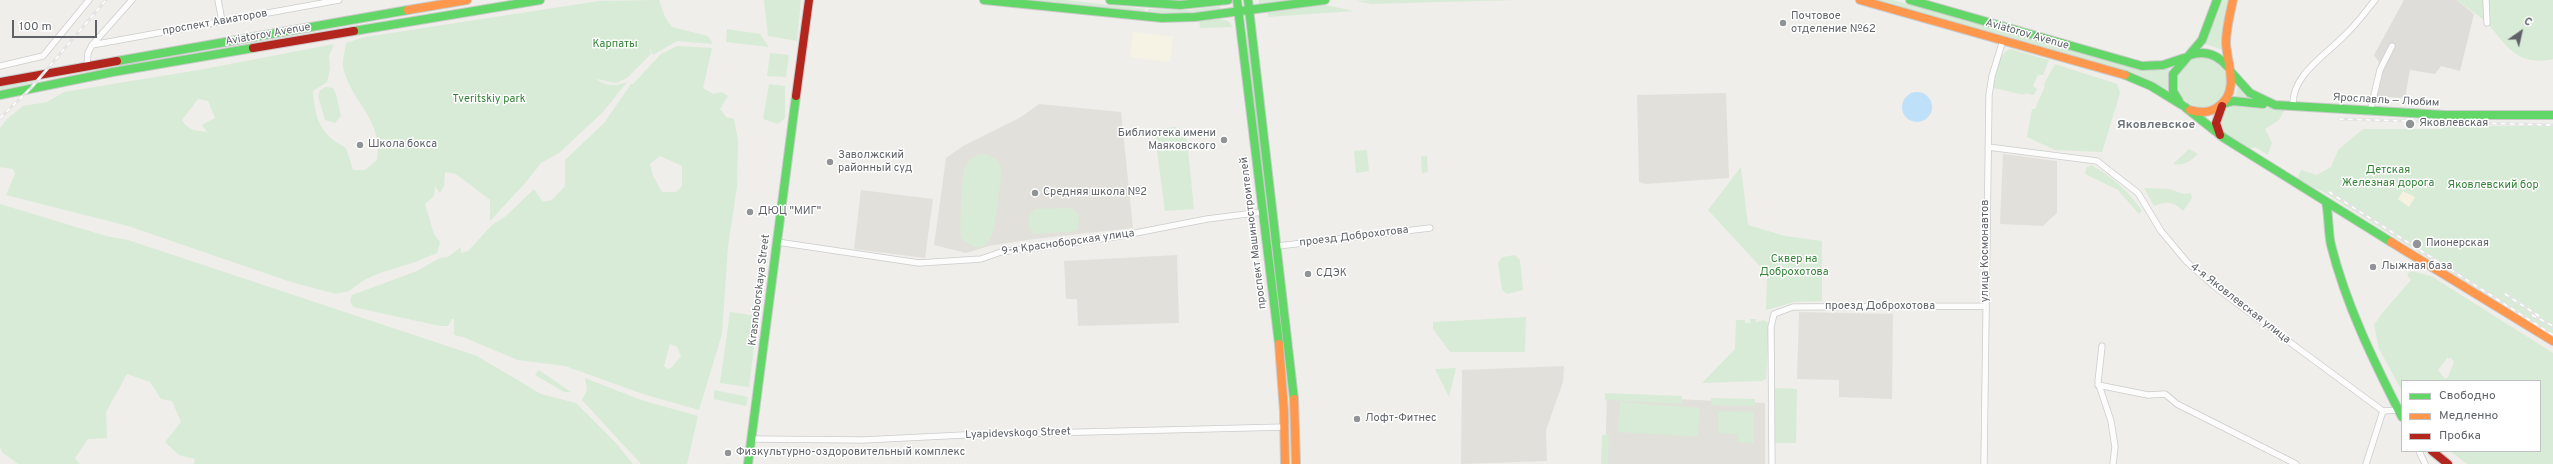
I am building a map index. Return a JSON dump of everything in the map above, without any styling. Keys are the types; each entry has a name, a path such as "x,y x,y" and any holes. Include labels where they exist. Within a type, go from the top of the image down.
{"main road":[{"name":"Aviatorov Avenue","path":"0,82 467,0"},
{"name":"Aviatorov Avenue","path":"0,95 120,71 540,0"},
{"name":"Krasnoborskaya Street","path":"748,464 809,0"},
{"path":"984,0 1162,18 1195,17 1325,0"},
{"path":"1110,0 1180,5 1228,0"},
{"name":"проспект Машиностроителей","path":"1237,0 1263,212 1285,427 1285,464"},
{"name":"проспект Машиностроителей","path":"1248,0 1294,392 1296,464"},
{"name":"Aviatorov Avenue","path":"1860,0 2138,79 2184,106"},
{"name":"Aviatorov Avenue","path":"1910,0 2142,66 2163,66 2185,57"},
{"path":"2217,0 2202,40 2175,69 2172,79 2175,95 2184,106 2224,138 2553,341"},
{"path":"2224,138 2218,132 2216,123 2222,105 2231,92 2226,37 2233,0"},
{"path":"2185,57 2201,52 2212,54 2222,60 2230,70"},
{"name":"Ярославль — Любим","path":"2230,70 2254,97 2275,105 2370,112 2509,117 2553,116"},
{"path":"2184,106 2196,112 2206,112 2233,101 2275,105"},
{"path":"2326,202 2332,245 2349,301 2367,349 2400,414"},
{"path":"2433,452 2448,464"}],"street":[{"path":"0,66 43,56 89,0"},
{"path":"87,66 92,45 132,0"},
{"path":"218,0 222,21"},
{"name":"проспект Авиаторов","path":"92,45 336,0"},
{"path":"2293,107 2294,90 2306,72 2349,32 2375,0"},
{"path":"2486,0 2487,23"},
{"name":"улица Космонавтов","path":"1984,464 1990,82 2004,40"},
{"path":"2370,112 2380,70 2392,46"},
{"name":"4-я Яковлевская улица","path":"1988,147 2097,161 2138,194 2161,231 2187,262 2215,287 2383,411"},
{"name":"9-я Красноборская улица","path":"777,242 919,263 981,259 1001,252 1107,238 1207,219 1263,212"},
{"name":"проезд Доброхотова","path":"1278,246 1430,228"},
{"name":"проезд Доброхотова","path":"1772,464 1771,333 1774,314 1793,307 1986,306"},
{"path":"2102,346 2098,385 2111,420 2115,447 2113,464"},
{"path":"2098,385 2148,395 2165,394 2177,404 2296,464"},
{"path":"2366,464 2383,411 2400,414"},
{"name":"Lyapidevskogo Street","path":"752,439 863,440 964,435 1285,427"},
{"path":"2419,452 2425,464"}],"shaded area":[{"path":"2404,0 2457,0 2474,14 2460,71 2441,66 2435,74 2410,70 2405,98 2371,96 2379,62 2374,55"},
{"path":"1133,32 1173,37 1170,62 1130,57"},
{"path":"1726,93 1729,178 1646,184 1639,182 1637,95"},
{"name":"Средняя школа №2","path":"1039,104 1121,112 1133,228 1034,239 989,246 966,253 934,245 946,158 963,146 1021,117"},
{"path":"2003,154 2057,161 2057,213 2043,226 2000,224"},
{"path":"861,190 933,199 925,258 854,249"},
{"path":"1177,255 1179,323 1078,326 1077,299 1066,299 1064,261"},
{"path":"1799,312 1893,314 1892,399 1839,397 1839,380 1797,379"},
{"path":"1564,366 1563,382 1546,430 1547,461 1461,464 1462,370"},
{"path":"1607,396 1765,403 1765,464 1605,464"}],"green space":[{"name":"Tveritskiy park","path":"659,0 665,17 672,27 708,36 713,44 677,41 653,55 650,47 651,54 627,78 616,83 596,79 611,85 618,85 627,82 603,112 559,153 541,163 526,182 490,221 490,200 456,174 445,172 444,186 440,193 435,186 434,196 425,204 434,234 440,242 437,253 415,262 380,273 364,280 349,291 336,294 291,282 128,226 6,195 15,174 13,169 0,167 0,128 7,119 23,106 47,102 64,92 199,70 334,44 329,56 330,69 327,82 313,91 315,110 320,125 330,137 346,148 353,170 365,170 377,160 378,146 372,123 354,94 343,68 346,43 365,37 599,1","holes":["198,99 208,101 215,118 202,125 207,132 189,128 182,120"]},
{"path":"764,0 801,0 797,41 768,36"},
{"path":"1030,0 1065,0 1145,9 1144,12"},
{"path":"1259,0 1291,0 1259,4"},
{"path":"1518,0 1371,4 1356,1"},
{"path":"1877,0 1893,0 2141,70 2169,69 2168,90 2133,73"},
{"path":"2220,0 2230,0 2223,50 2205,44"},
{"path":"2457,0 2483,0 2484,20"},
{"path":"2489,0 2553,0 2553,59 2542,61 2523,58 2509,48 2489,25"},
{"path":"1325,5 1354,11 1268,17 1268,12"},
{"path":"1220,6 1220,9 1170,14 1148,12 1148,9 1188,10"},
{"path":"1219,19 1228,21 1233,27 1200,28 1199,21"},
{"path":"727,29 760,34 769,47 726,42"},
{"path":"1245,33 1248,33 1269,194 1281,302 1290,410 1292,464 1290,464 1289,410 1283,346"},
{"path":"677,46 712,48 703,88 713,94 722,92 728,96 720,109 726,117 734,119 738,140 737,187 728,246 722,334 699,410 643,394 565,366 518,360 463,337 454,335 454,319 452,319 448,326 440,326 353,307 350,301 352,295 417,271 440,258 448,257 461,247 461,253 468,251 492,225 506,216 534,189 543,202 552,200 565,186 565,160 604,123 631,84 633,84 661,54","holes":["660,156 682,166 682,186 676,192 662,192 653,176 650,164","670,344 677,347 681,356 671,368 668,369 664,366"]},
{"path":"2010,49 2049,60 2043,75 2038,75 2033,86 2037,89 2034,95 2025,93 2024,95 1994,88 1992,85 2000,60"},
{"path":"770,53 789,55 786,77 767,76"},
{"path":"2197,57 2207,57 2220,64 2227,77 2227,87 2220,100 2207,107 2197,107 2188,103 2181,96 2177,87 2177,77 2181,68 2188,61"},
{"path":"2055,64 2117,84 2120,93 2102,152 2055,150 2027,137 2032,109 2035,109 2045,86 2044,84"},
{"path":"36,78 32,83 0,90 0,86"},
{"path":"769,84 785,86 785,118 778,124 763,119"},
{"path":"2238,86 2252,99 2235,98"},
{"path":"326,87 333,88 336,94 341,116 335,123 325,120 318,96 320,90"},
{"path":"2235,105 2285,109 2279,120 2265,129 2272,143 2268,155 2255,147 2249,149 2227,136 2222,127 2221,121 2225,110"},
{"name":"Яковлевский бор","path":"2449,126 2553,126 2553,337 2324,192 2297,180 2301,170 2317,175 2331,167 2338,150 2363,129 2441,129"},
{"path":"1176,127 1187,140 1194,209 1165,211 1154,129"},
{"path":"2189,149 2198,154 2186,163 2173,164"},
{"path":"1367,150 1369,171 1356,173 1354,151"},
{"path":"985,154 998,162 1001,167 1002,174 994,228 987,244 980,247 972,245 961,238 961,200 966,165 974,157"},
{"path":"1421,156 1427,156 1428,172 1422,173"},
{"path":"2091,165 2120,185 2142,211 2139,214 2118,190 2085,174 2086,168"},
{"name":"Сквер на Доброхотова","path":"1741,167 1748,225 1785,236 1822,241 1822,301 1794,302 1766,310 1767,274 1708,210"},
{"path":"2144,188 2169,189 2184,194 2191,193 2192,198 2183,211 2176,205 2169,203 2162,203 2154,206"},
{"path":"0,204 106,236 128,240 477,356 541,394 576,403 615,442 633,464 194,464 195,459 179,455 165,442 181,422 172,401 161,399 150,382 127,374 106,412 107,438 88,439 75,458 80,464 18,464 2,452 0,447"},
{"path":"1072,208 1079,216 1077,231 1035,234 1030,229 1028,216 1035,209"},
{"path":"1515,255 1520,260 1523,290 1507,294 1502,290 1498,263 1502,257"},
{"path":"2411,271 2431,276 2553,353 2553,464 2467,464 2451,452 2541,452 2541,380 2401,380 2401,389 2379,349 2374,325 2383,312 2411,280 2407,274","holes":["2447,358 2451,358 2454,362 2448,377 2445,379 2438,370"]},
{"path":"730,312 758,316 749,387 720,383"},
{"path":"1526,317 1525,352 1450,352 1433,329 1433,322"},
{"path":"1750,319 1756,319 1756,322 1764,320 1769,324 1766,379 1762,381 1702,383 1735,349 1736,320 1745,320 1745,323 1750,323"},
{"path":"1456,368 1449,397 1435,369"},
{"path":"539,370 571,392 564,392 535,375"},
{"path":"585,378 641,400 698,416 687,464 641,464 582,400 587,390"},
{"path":"1775,388 1797,389 1796,443 1775,443"},
{"path":"714,390 748,397 746,406 714,399"},
{"path":"1605,393 1682,396 1682,404 1605,400"},
{"path":"1711,398 1755,399 1755,406 1711,405"},
{"path":"1620,402 1700,408 1698,437 1618,432"},
{"path":"1718,411 1754,412 1754,443 1738,442 1738,434 1718,433"},
{"path":"1602,435 1609,435 1608,464 1601,464"}],"sand":[{"path":"2403,191 2415,197 2409,207 2398,199"}],"water":[{"path":"1917,92 1928,96 1932,107 1928,118 1917,122 1906,118 1902,107 1906,96"}],"railway":[{"path":"0,118 31,88 106,0"},
{"path":"2339,119 2553,125"},
{"path":"2329,192 2553,335"},
{"path":"2505,294 2539,316"},
{"path":"2532,315 2553,326"}],"traffic: fast":[{"path":"354,31 540,0"},
{"path":"984,0 1162,18 1195,17 1325,0"},
{"path":"1110,0 1180,5 1228,0"},
{"path":"1237,0 1279,344"},
{"path":"1248,0 1294,399"},
{"path":"1910,0 2142,66 2163,65 2184,58"},
{"path":"2179,101 2173,91 2173,74 2202,40 2217,0"},
{"path":"117,61 408,10"},
{"path":"0,95 113,72 253,48"},
{"path":"2190,55 2206,53 2220,59 2228,67"},
{"path":"2231,72 2250,93 2275,105 2445,115 2553,115"},
{"path":"2125,75 2151,86 2182,105"},
{"path":"748,464 796,96"},
{"path":"2223,104 2233,101 2263,104"},
{"path":"2185,107 2224,138 2391,242"},
{"path":"2326,202 2331,245 2344,289 2371,354 2401,415"}],"traffic: slow":[{"path":"408,10 467,0"},
{"path":"1860,0 2125,75"},
{"path":"2190,110 2198,112 2212,110 2219,106 2229,93 2231,77 2226,37 2233,0"},
{"path":"2391,242 2553,341"},
{"path":"1279,344 1284,411 1285,464"},
{"path":"1294,399 1296,464"}],"traffic: jam":[{"path":"796,96 809,0"},
{"path":"253,48 354,31"},
{"path":"0,82 117,61"},
{"path":"2220,135 2216,123 2222,106"},
{"path":"2433,452 2448,464"}],"place":[{"name":"Почтовое отделение №62","path":"1783,23"},
{"name":"Яковлевская","path":"2410,124"},
{"name":"Библиотека имени Маяковского","path":"1224,140"},
{"name":"Школа бокса","path":"360,145"},
{"name":"Заволжский районный суд","path":"830,162"},
{"name":"Средняя школа №2","path":"1035,193"},
{"name":"ДЮЦ \"МИГ\"","path":"750,212"},
{"name":"Пионерская","path":"2417,244"},
{"name":"Лыжная база","path":"2373,267"},
{"name":"СДЭК","path":"1308,274"},
{"name":"Лофт-Фитнес","path":"1357,419"},
{"name":"Физкультурно-оздоровительный комплекс","path":"728,453"}],"district":[{"name":"Яковлевское","path":"2156,126"}],"park label":[{"name":"Карпаты","path":"615,45"},
{"name":"Детская Железная дорога","path":"2388,177"}]}
